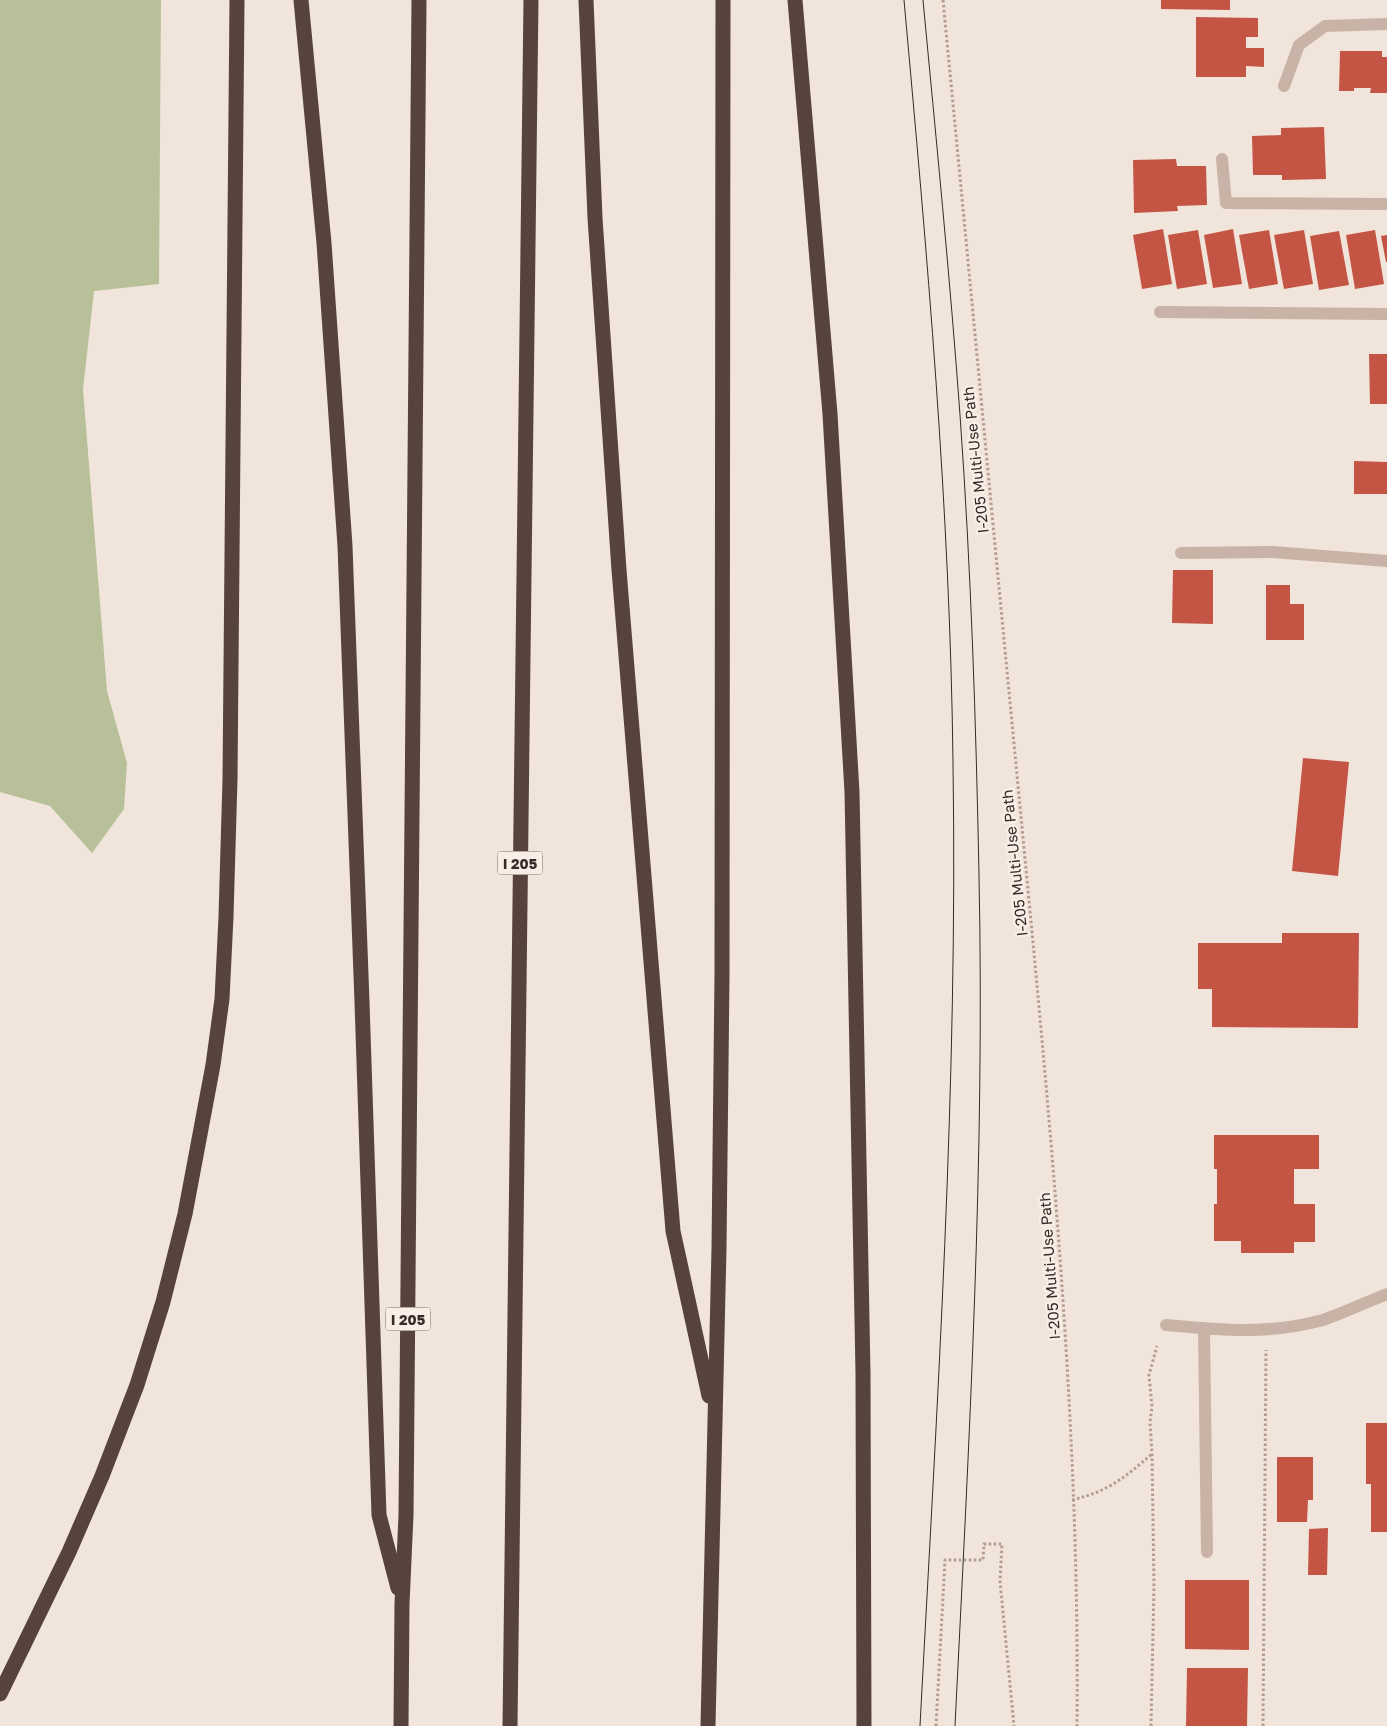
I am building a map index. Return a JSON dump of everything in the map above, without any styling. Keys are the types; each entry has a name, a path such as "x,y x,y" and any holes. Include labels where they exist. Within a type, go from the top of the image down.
{"highway":[{"path":"0,1694 69,1552 102,1476 137,1385 163,1302 184,1214 213,1065 222,999 230,779 237,0"},
{"path":"301,0 323,234 345,546 379,1514 402,1604"},
{"name":"I 205","path":"401,1726 402,1604 406,1495 419,0"},
{"name":"I 205","path":"510,1726 531,0"},
{"path":"586,0 595,218 619,570 673,1231 715,1420"},
{"path":"708,1726 719,1248 722,975 723,0"},
{"path":"795,0 830,414 852,792 863,1373 864,1726"}],"street":[{"path":"1284,86 1299,45 1325,26 1387,24"},
{"path":"1222,159 1226,203 1387,204"},
{"path":"1160,312 1387,314"},
{"path":"1181,553 1273,552 1387,561"},
{"path":"1166,1325 1236,1331 1284,1328 1324,1319 1387,1294"},
{"path":"1204,1328 1208,1552"}],"path":[{"name":"I-205 Multi-Use Path","path":"943,0 1048,1092 1066,1362 1072,1500 1077,1726"},
{"path":"1151,1726 1154,1586 1150,1422 1152,1407 1149,1375 1154,1353 1166,1325"},
{"path":"1263,1726 1266,1330"},
{"path":"1072,1500 1093,1495 1123,1479 1152,1454"},
{"path":"936,1726 945,1560 983,1560 984,1544 1002,1544 1000,1581 1014,1726"}],"green space":[{"path":"0,0 161,0 159,284 94,291 83,389 107,691 127,763 124,809 92,853 50,806 0,792"}],"building":[{"path":"1161,0 1230,0 1230,10 1161,9"},
{"path":"1196,17 1258,18 1258,37 1246,37 1246,48 1264,48 1264,67 1246,66 1246,77 1196,77"},
{"path":"1340,51 1382,51 1382,57 1387,57 1387,93 1370,93 1371,88 1354,88 1354,91 1339,91"},
{"path":"1324,127 1326,179 1282,180 1282,175 1253,175 1252,136 1281,135 1281,128"},
{"path":"1176,159 1177,166 1206,166 1207,205 1177,206 1178,211 1134,213 1133,160"},
{"path":"1163,229 1172,284 1142,289 1133,235"},
{"path":"1233,229 1242,284 1213,288 1204,235"},
{"path":"1198,230 1207,284 1177,289 1168,235"},
{"path":"1269,230 1278,284 1249,289 1239,235"},
{"path":"1304,230 1313,284 1284,289 1274,235"},
{"path":"1375,230 1384,284 1355,289 1346,235"},
{"path":"1339,231 1349,285 1319,290 1310,236"},
{"path":"1387,235 1387,262 1386,262 1381,236"},
{"path":"1369,354 1387,354 1387,404 1370,404"},
{"path":"1354,461 1387,462 1387,494 1354,494"},
{"path":"1173,570 1213,570 1213,624 1172,623"},
{"path":"1266,585 1290,585 1290,604 1304,604 1304,640 1266,640"},
{"path":"1303,758 1349,762 1338,876 1292,871"},
{"path":"1282,933 1359,933 1358,1028 1212,1027 1212,989 1198,989 1198,943 1282,943"},
{"path":"1214,1135 1319,1135 1319,1169 1294,1169 1294,1204 1315,1204 1315,1242 1294,1242 1294,1253 1241,1253 1241,1241 1214,1241 1214,1204 1217,1204 1217,1169 1214,1169"},
{"path":"1366,1423 1387,1423 1387,1532 1371,1532 1371,1484 1366,1484"},
{"path":"1277,1457 1313,1457 1313,1500 1308,1500 1307,1522 1277,1522"},
{"path":"1328,1528 1327,1575 1308,1575 1309,1529"},
{"path":"1185,1580 1249,1580 1249,1650 1185,1649"},
{"path":"1187,1668 1248,1668 1247,1726 1186,1726"}],"tram line":[{"path":"904,0 936,381 947,572 953,763 952,1004 945,1244 920,1726"},
{"path":"923,0 952,311 964,472 972,645 979,875 980,1088 978,1194 955,1726"}]}
